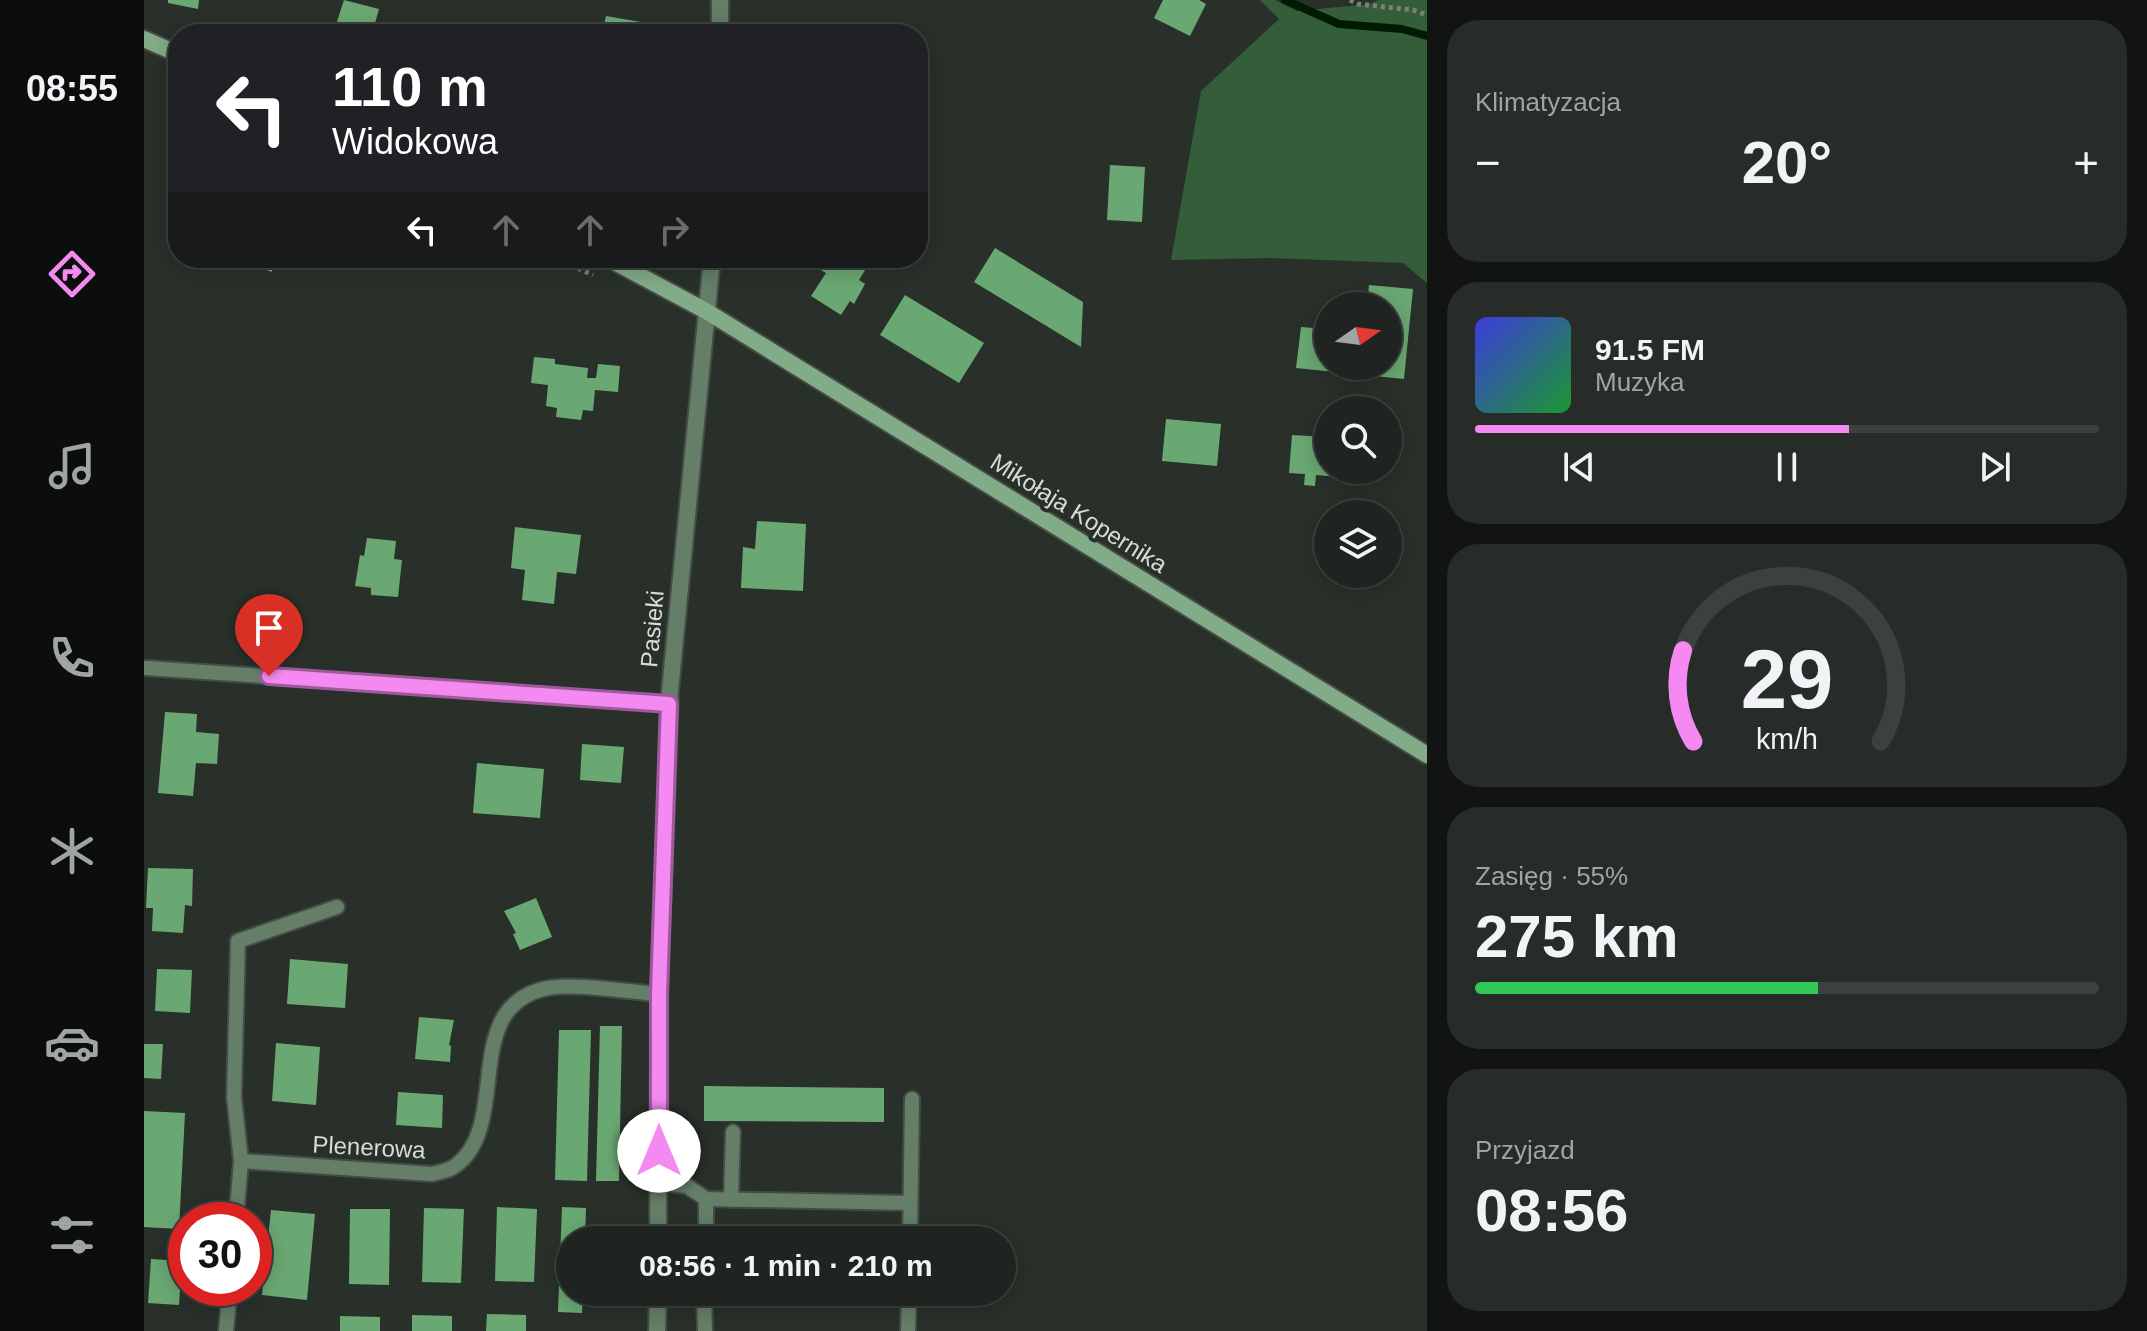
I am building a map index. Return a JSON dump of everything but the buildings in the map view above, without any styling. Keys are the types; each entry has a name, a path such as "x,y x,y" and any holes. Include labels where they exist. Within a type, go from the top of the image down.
{"street":[{"path":"720,0 720,24"},
{"path":"144,39 168,50"},
{"name":"Mikołaja Kopernika","path":"626,268 706,311 1427,755"},
{"path":"706,311 711,268"},
{"name":"Pasieki","path":"658,1226 659,994 669,704 706,311"},
{"path":"657,1331 658,1306"}],"lane":[{"path":"146,668 669,704"},
{"path":"238,1202 241,1161 234,1097 238,941 337,907"},
{"name":"Plenerowa","path":"241,1161 432,1174 453,1168 467,1155 477,1139 493,1043 500,1024 512,1007 529,995 549,988 659,994"},
{"path":"910,1226 912,1099"},
{"path":"731,1200 733,1132"},
{"path":"659,1183 687,1186 706,1199 910,1203"},
{"path":"706,1199 706,1226"},
{"path":"226,1331 228,1306"},
{"path":"704,1306 705,1331"},
{"path":"908,1331 909,1306"}],"path":[{"path":"1350,0 1427,15"}],"green space":[{"path":"1260,0 1275,0 1297,11 1370,4 1378,0 1427,0 1427,283 1403,263 1271,258 1171,260 1201,91 1279,19"}],"waterway":[{"path":"1285,0 1339,24 1402,29 1427,36"}],"route":[{"path":"269,676 669,704 659,994 659,1151"}]}
